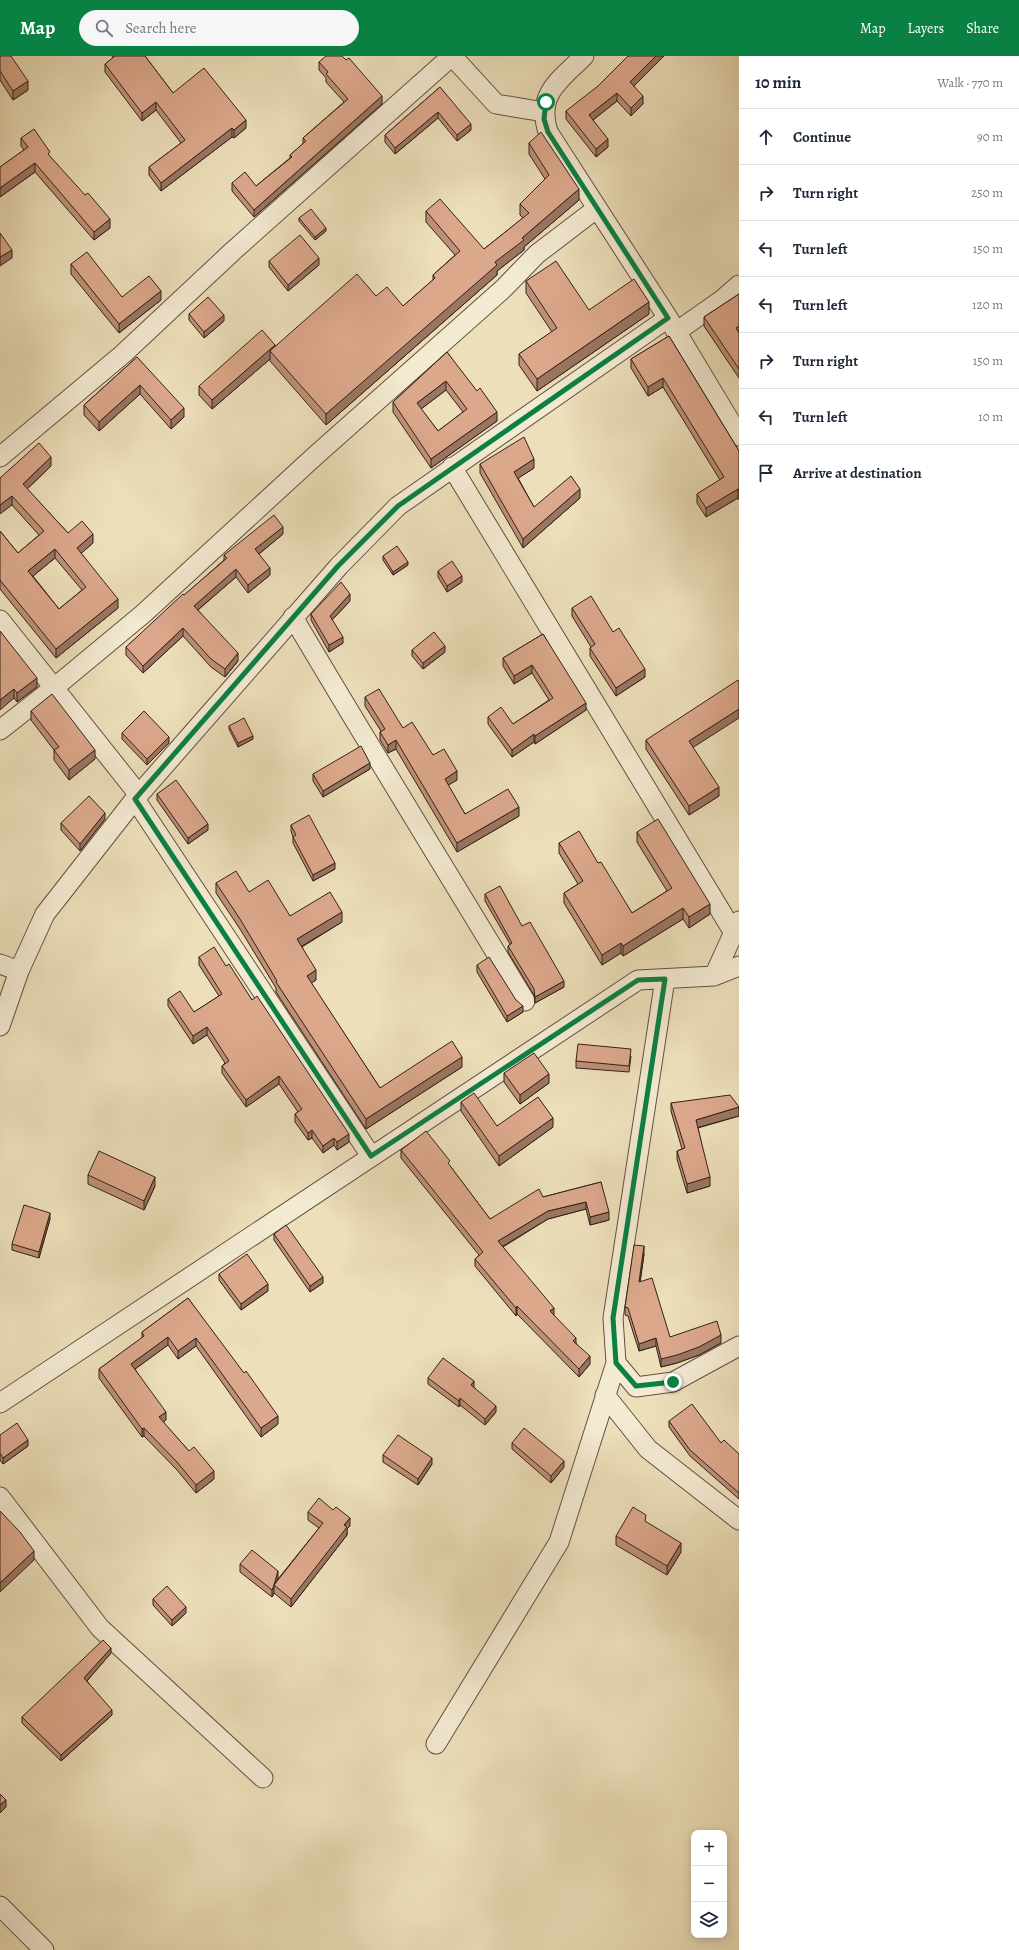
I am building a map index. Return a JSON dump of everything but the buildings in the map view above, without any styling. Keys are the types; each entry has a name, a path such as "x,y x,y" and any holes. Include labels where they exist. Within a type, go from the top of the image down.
{"street":[{"path":"0,457 123,354 233,251 452,56 496,104 544,112"},
{"path":"584,56 551,88 544,112 544,119 548,132 596,209 672,325 739,436"},
{"path":"0,730 55,687 143,614 315,456 504,288 538,254 596,209"},
{"path":"0,1026 19,971 45,914 137,797 338,566 398,506 452,467 672,325 723,299 739,285"},
{"path":"452,467 736,927 714,976"},
{"path":"293,617 358,728 525,1001"},
{"path":"0,620 55,687 137,797 371,1156"},
{"path":"0,964 19,971"},
{"path":"0,1403 638,980 714,976 739,966"},
{"path":"436,1744 558,1542 616,1363 613,1318 665,979"},
{"path":"616,1363 636,1386 673,1382 739,1346"},
{"path":"606,1395 648,1449 739,1520"},
{"path":"0,1497 100,1628 264,1778"},
{"path":"0,1906 44,1950"}],"route":[{"path":"546,102 544,119 548,132 596,209 668,318 398,506 338,566 135,799 371,1156 638,980 665,979 613,1318 616,1363 636,1386 673,1382"}]}
